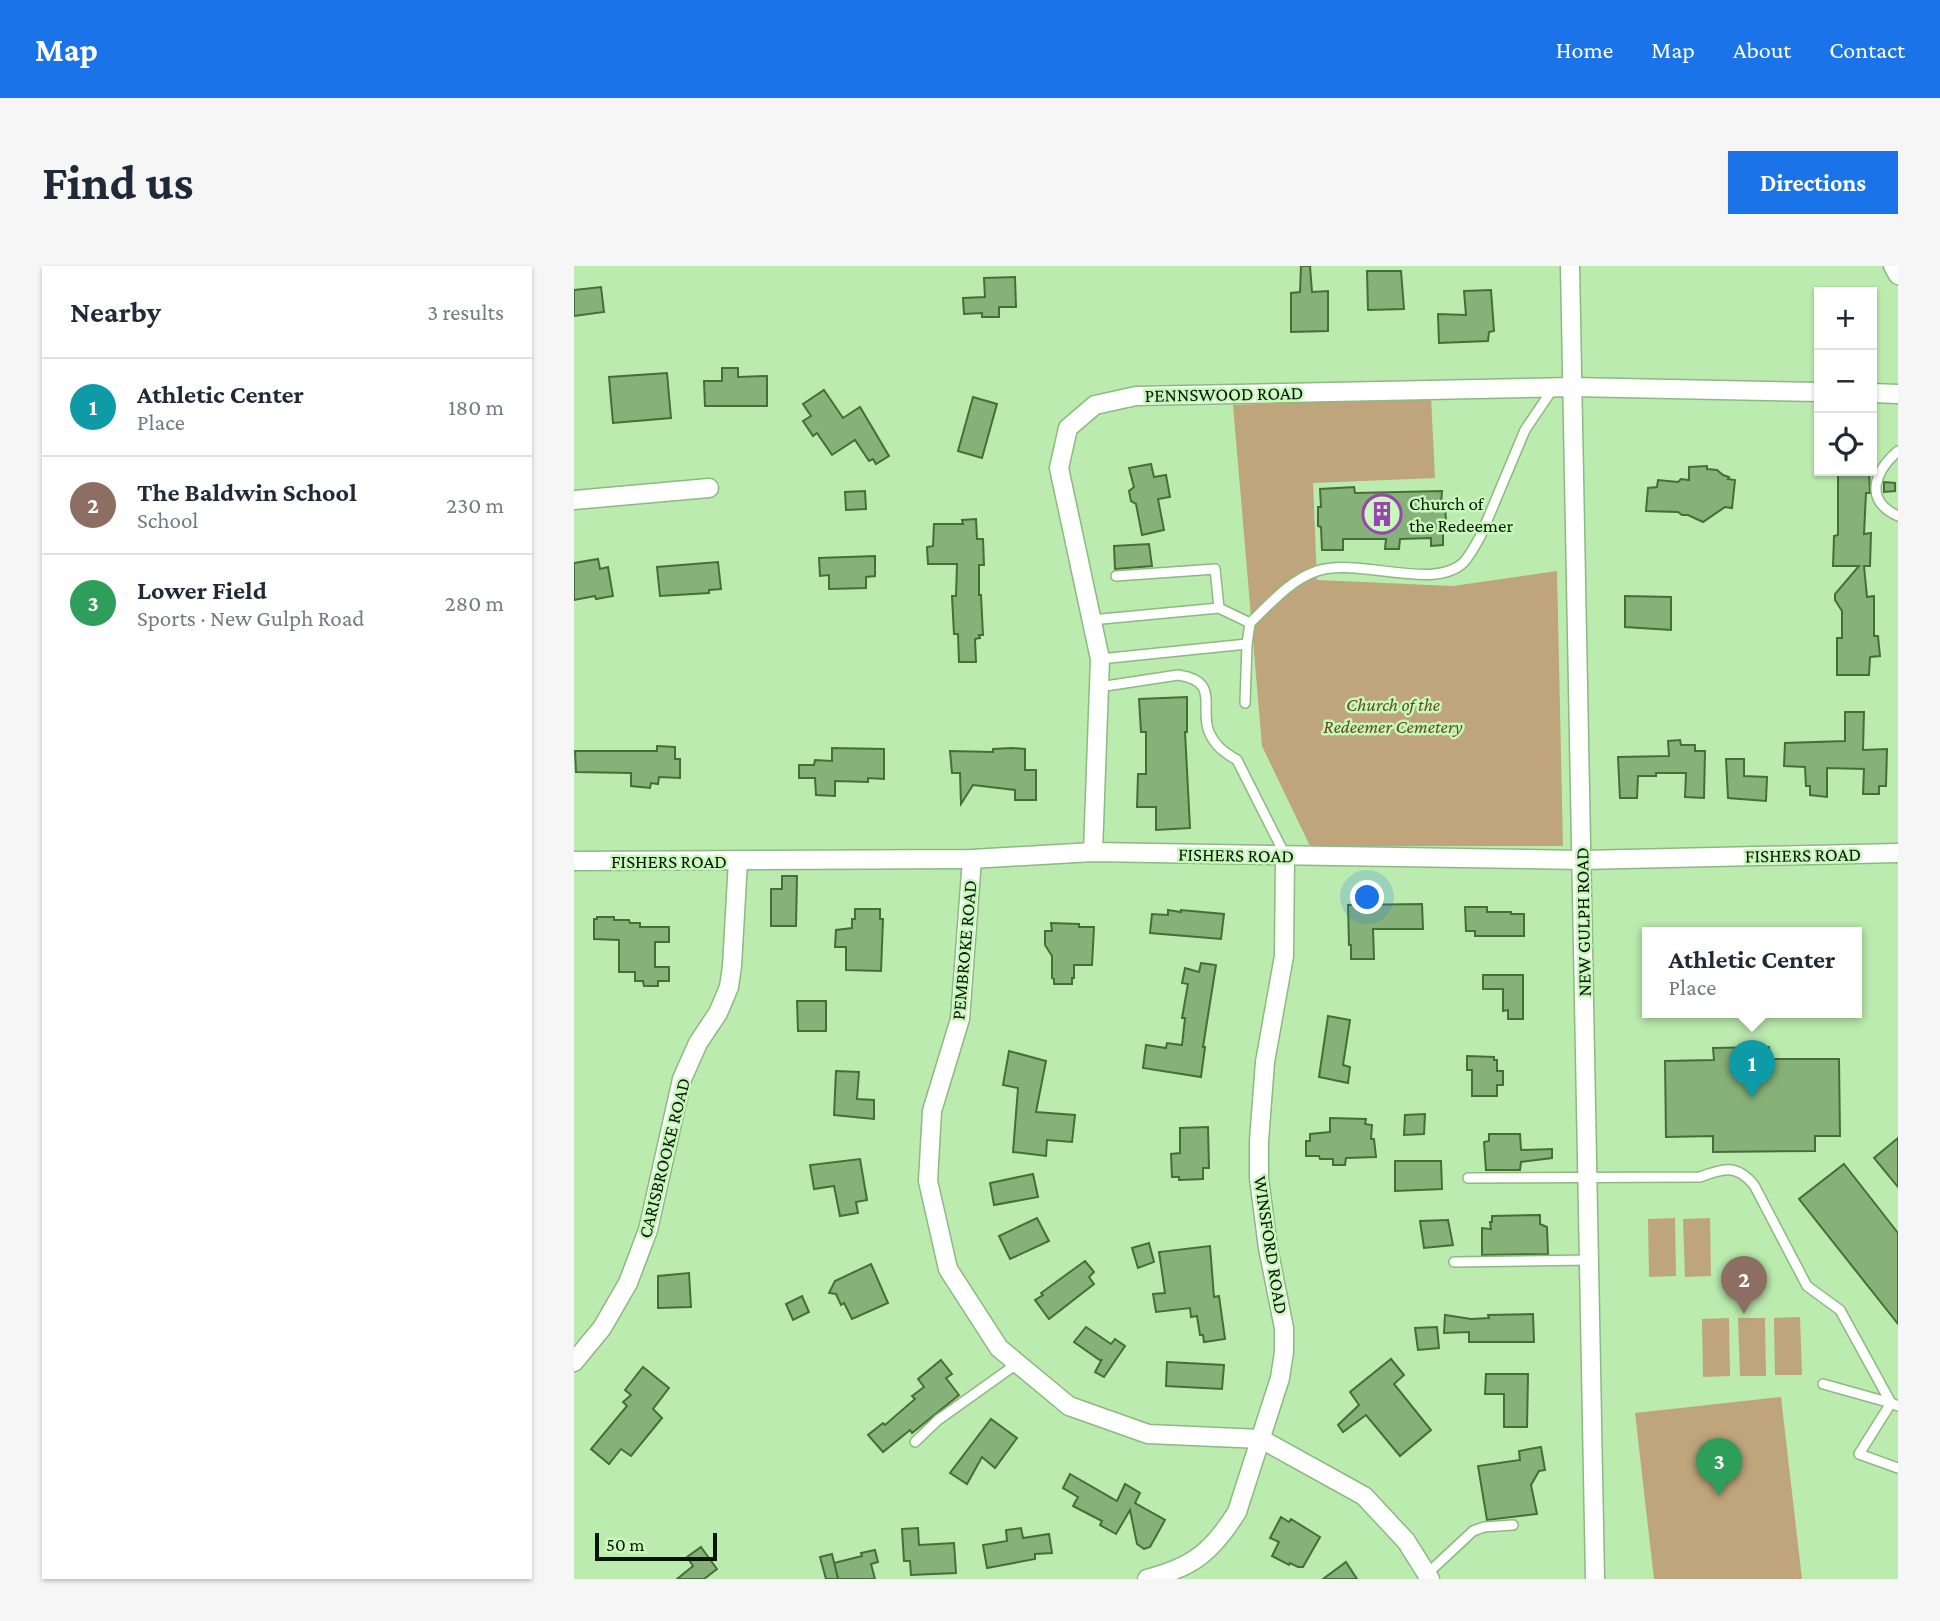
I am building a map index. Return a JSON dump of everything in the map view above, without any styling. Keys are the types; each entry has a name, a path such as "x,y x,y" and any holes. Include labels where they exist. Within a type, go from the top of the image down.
{"street":[{"name":"NEW GULPH ROAD","path":"1570,266 1563,387 1582,860 1595,1579"},
{"path":"1893,266 1898,275"},
{"name":"PENNSWOOD ROAD","path":"1093,852 1100,659 1059,468 1068,428 1096,405 1136,396 1563,387 1814,392"},
{"path":"1877,393 1898,394"},
{"path":"574,500 709,488"},
{"name":"FISHERS ROAD","path":"574,861 972,859 1093,852 1582,860 1898,853"},
{"name":"WINSFORD ROAD","path":"1147,1579 1191,1563 1213,1547 1237,1512 1280,1378 1284,1328 1268,1248 1260,1189 1259,1141 1265,1062 1284,956 1285,856"},
{"name":"PEMBROKE ROAD","path":"972,859 960,1018 932,1111 928,1181 948,1269 999,1348 1069,1406 1148,1434 1261,1439 1364,1496 1406,1541 1428,1576"},
{"name":"CARISBROOKE ROAD","path":"574,1362 602,1328 628,1283 648,1230 682,1079 698,1043 718,1013 729,987 738,861"}],"lane":[{"path":"1245,703 1250,623 1294,582 1318,570 1343,566 1430,576 1448,572 1463,564 1481,535 1525,430 1563,387"},
{"path":"1898,451 1883,467 1875,481 1876,497 1887,511 1898,516"},
{"path":"1116,576 1215,569 1219,608"},
{"path":"1091,620 1219,608 1250,623"},
{"path":"1100,659 1247,644"},
{"path":"1099,687 1178,675 1195,680 1206,695 1206,717 1215,743 1237,760 1285,856"},
{"path":"1468,1178 1700,1177 1720,1169 1730,1169 1748,1178 1807,1286 1840,1310 1895,1404"},
{"path":"1454,1262 1590,1261"},
{"path":"915,1442 939,1420 1018,1363"},
{"path":"1823,1384 1895,1404"},
{"path":"1895,1404 1859,1454 1898,1468"},
{"path":"1428,1576 1473,1531 1484,1527 1513,1525"}],"green space":[{"name":"Church of the Redeemer Cemetery","path":"1431,397 1435,478 1313,483 1317,580 1453,586 1557,571 1563,846 1310,846 1262,746 1233,405"},
{"path":"1675,1218 1676,1276 1649,1277 1648,1219"},
{"path":"1710,1218 1711,1276 1685,1277 1683,1219"},
{"path":"1800,1317 1802,1375 1775,1375 1774,1318"},
{"path":"1729,1318 1730,1376 1703,1377 1702,1319"},
{"path":"1738,1318 1765,1318 1766,1376 1740,1376"},
{"path":"1781,1397 1802,1579 1654,1579 1635,1413"}],"building":[{"path":"1301,266 1310,266 1312,292 1328,291 1328,331 1291,332 1291,293 1300,292"},
{"path":"1367,271 1401,271 1404,309 1368,310"},
{"path":"1015,277 1016,307 999,307 999,317 982,317 982,313 964,314 963,298 985,297 984,278"},
{"path":"601,287 604,312 574,316 574,290"},
{"path":"1491,290 1494,331 1489,332 1488,341 1439,343 1438,314 1466,315 1464,291"},
{"path":"722,368 738,368 738,377 767,376 767,406 705,406 704,381 722,381"},
{"path":"667,373 671,418 613,423 609,377"},
{"path":"824,390 843,418 860,407 889,456 876,464 873,459 869,461 855,440 832,455 817,433 813,436 803,421 811,416 803,404"},
{"path":"973,397 997,404 982,458 958,451"},
{"path":"1151,464 1154,477 1166,475 1170,497 1158,499 1164,530 1142,535 1136,504 1131,501 1129,491 1134,487 1129,468"},
{"path":"1707,466 1707,469 1717,470 1729,477 1728,479 1735,480 1732,508 1725,507 1703,522 1678,512 1646,511 1648,488 1657,487 1658,480 1689,480 1689,467"},
{"path":"1838,476 1869,476 1870,493 1866,493 1864,534 1871,533 1870,566 1864,566 1867,597 1874,596 1874,636 1878,636 1880,656 1870,657 1869,675 1837,675 1837,638 1842,638 1842,611 1835,600 1835,594 1859,566 1833,566 1834,536 1838,535"},
{"path":"1884,482 1895,483 1895,491 1884,492"},
{"name":"Church of the Redeemer","path":"1354,487 1355,493 1442,491 1441,504 1445,504 1446,522 1443,522 1443,545 1431,546 1431,538 1400,539 1399,549 1385,549 1386,539 1343,539 1343,550 1322,550 1321,527 1318,526 1320,489"},
{"path":"865,491 866,509 846,510 845,492"},
{"path":"976,519 977,539 983,539 984,565 979,565 979,595 983,635 975,639 976,662 959,662 952,596 956,596 957,564 928,564 927,547 933,546 934,524 963,524 962,520"},
{"path":"1149,544 1152,566 1115,569 1114,546"},
{"path":"875,556 875,576 866,577 866,588 829,589 829,575 820,576 819,558"},
{"path":"598,559 600,569 608,567 613,596 574,600 574,563"},
{"path":"718,562 721,589 709,590 709,593 660,596 657,567"},
{"path":"1625,596 1671,597 1671,630 1625,627"},
{"path":"1187,697 1185,732 1190,828 1156,830 1156,807 1137,807 1138,774 1146,774 1146,732 1141,732 1139,699"},
{"path":"1845,712 1864,712 1863,750 1887,749 1886,786 1879,786 1879,794 1863,794 1864,769 1827,768 1827,797 1810,795 1810,786 1806,786 1805,767 1784,766 1785,743 1845,741"},
{"path":"1680,740 1681,745 1695,745 1695,751 1705,751 1704,798 1685,797 1686,773 1656,773 1656,776 1638,776 1637,798 1620,798 1618,757 1669,756 1668,741"},
{"path":"657,746 675,747 675,759 680,759 680,778 659,777 658,784 651,783 650,788 631,786 631,773 576,772 575,751 657,751"},
{"path":"832,748 884,749 884,779 868,778 868,782 835,781 835,796 816,795 815,778 799,778 799,765 814,765 815,760 832,761"},
{"path":"993,749 1025,749 1025,770 1036,770 1036,800 1015,800 1015,790 973,785 961,804 960,773 952,773 950,751 993,752"},
{"path":"1726,759 1744,759 1744,776 1767,777 1766,801 1728,798"},
{"path":"782,876 797,876 796,926 771,926 771,889 782,889"},
{"path":"1422,904 1423,929 1373,929 1374,959 1351,959 1348,905"},
{"path":"1465,907 1487,907 1487,912 1524,914 1524,936 1475,936 1475,931 1466,931"},
{"path":"855,909 880,909 880,919 883,919 881,971 846,970 846,947 835,947 836,930 852,928"},
{"path":"1168,910 1224,914 1221,939 1150,933 1152,914 1168,915"},
{"path":"594,919 629,920 630,923 640,923 640,927 669,927 669,942 655,942 655,967 669,967 669,981 658,981 658,986 644,986 643,981 635,981 635,972 619,972 619,940 594,939"},
{"path":"1051,923 1094,927 1092,965 1074,965 1072,984 1054,984 1052,956 1045,945 1045,931 1052,931"},
{"path":"1201,963 1216,965 1201,1077 1143,1068 1146,1045 1166,1048 1167,1043 1182,1045 1185,1018 1182,1018 1188,984 1182,983 1185,968 1199,972"},
{"path":"1483,975 1523,975 1523,1019 1508,1019 1508,1010 1503,1011 1503,989 1483,989"},
{"path":"797,1001 826,1001 826,1031 798,1031"},
{"path":"1328,1016 1350,1020 1343,1065 1350,1067 1348,1083 1319,1077"},
{"path":"1769,1047 1770,1059 1839,1059 1840,1136 1815,1136 1815,1151 1713,1152 1713,1136 1666,1137 1665,1061 1714,1060 1713,1048"},
{"path":"1009,1051 1046,1061 1036,1112 1075,1115 1072,1142 1047,1140 1046,1156 1013,1152 1018,1088 1003,1085"},
{"path":"1467,1056 1494,1057 1494,1060 1497,1060 1497,1071 1503,1071 1503,1085 1497,1085 1497,1096 1472,1096 1472,1070 1467,1070"},
{"path":"836,1071 859,1072 857,1099 874,1100 874,1119 834,1115"},
{"path":"1425,1114 1424,1134 1404,1135 1405,1115"},
{"path":"1330,1118 1366,1119 1365,1124 1372,1125 1371,1139 1374,1139 1376,1157 1346,1158 1345,1165 1333,1165 1333,1159 1306,1156 1306,1141 1310,1141 1310,1134 1330,1132"},
{"path":"1208,1127 1209,1168 1203,1168 1203,1179 1179,1180 1179,1177 1172,1177 1171,1154 1180,1153 1180,1128"},
{"path":"1489,1134 1520,1134 1521,1150 1552,1149 1552,1158 1521,1162 1520,1170 1486,1170 1484,1142 1489,1141"},
{"path":"1898,1138 1898,1187 1874,1158"},
{"path":"860,1159 867,1200 856,1202 858,1213 840,1216 834,1186 814,1189 810,1165"},
{"path":"1395,1161 1441,1161 1442,1189 1395,1191"},
{"path":"1844,1164 1898,1233 1898,1324 1799,1199"},
{"path":"1033,1174 1038,1197 994,1205 990,1183"},
{"path":"1540,1215 1540,1224 1547,1227 1548,1254 1482,1255 1482,1228 1491,1229 1492,1216"},
{"path":"1037,1218 1049,1241 1010,1259 999,1236"},
{"path":"1448,1220 1453,1245 1424,1248 1420,1221"},
{"path":"1149,1243 1154,1262 1138,1268 1132,1248"},
{"path":"1210,1246 1214,1297 1219,1296 1225,1339 1204,1342 1197,1316 1191,1317 1190,1308 1156,1312 1153,1294 1165,1293 1159,1252"},
{"path":"1085,1261 1094,1272 1089,1277 1094,1284 1049,1319 1035,1300"},
{"path":"871,1264 888,1303 852,1319 844,1303 841,1305 836,1294 829,1293 835,1281"},
{"path":"689,1273 691,1307 658,1308 658,1276"},
{"path":"802,1296 809,1312 793,1320 786,1304"},
{"path":"1533,1314 1534,1342 1469,1342 1469,1332 1444,1333 1445,1315 1471,1319 1489,1318 1488,1315"},
{"path":"1086,1327 1111,1344 1115,1339 1125,1346 1104,1377 1095,1372 1101,1361 1074,1342"},
{"path":"1437,1327 1439,1348 1418,1350 1415,1328"},
{"path":"1391,1359 1404,1375 1394,1384 1431,1430 1400,1456 1366,1415 1343,1432 1338,1425 1359,1405 1350,1392"},
{"path":"941,1360 952,1374 946,1378 959,1395 912,1433 910,1430 883,1452 868,1435 883,1423 885,1425 915,1399 912,1396 924,1387 918,1379"},
{"path":"1167,1362 1224,1365 1222,1389 1166,1386"},
{"path":"643,1367 669,1388 653,1409 662,1418 631,1456 621,1449 609,1464 591,1449 627,1406 623,1402 631,1395 625,1390"},
{"path":"1486,1374 1528,1374 1527,1427 1504,1427 1504,1394 1485,1394"},
{"path":"991,1419 1017,1438 995,1468 982,1457 967,1484 950,1473"},
{"path":"1541,1447 1545,1470 1539,1471 1531,1485 1537,1514 1487,1520 1478,1466 1520,1460 1519,1451"},
{"path":"1070,1474 1117,1501 1125,1484 1140,1493 1135,1503 1165,1520 1150,1547 1144,1549 1137,1544 1130,1510 1116,1534 1100,1525 1102,1521 1073,1506 1078,1497 1063,1488"},
{"path":"1281,1517 1289,1522 1291,1519 1320,1537 1303,1567 1290,1563 1289,1565 1272,1556 1279,1542 1270,1538"},
{"path":"918,1528 919,1545 954,1543 956,1573 911,1575 910,1561 904,1561 902,1529"},
{"path":"1021,1528 1023,1538 1049,1534 1052,1553 1035,1554 1035,1559 987,1568 983,1545 1007,1541 1006,1530"},
{"path":"701,1547 717,1569 704,1579 677,1579 693,1566 687,1557"},
{"path":"875,1550 878,1562 871,1564 875,1579 838,1579 834,1563"},
{"path":"832,1554 838,1579 826,1579 820,1557"},
{"path":"1346,1562 1357,1579 1323,1579"}],"place":[{"name":"Church of the Redeemer","path":"1382,514"},
{"name":"Athletic Center","path":"1752,1098"},
{"name":"The Baldwin School","path":"1744,1314"},
{"name":"Lower Field","path":"1719,1496"}]}
